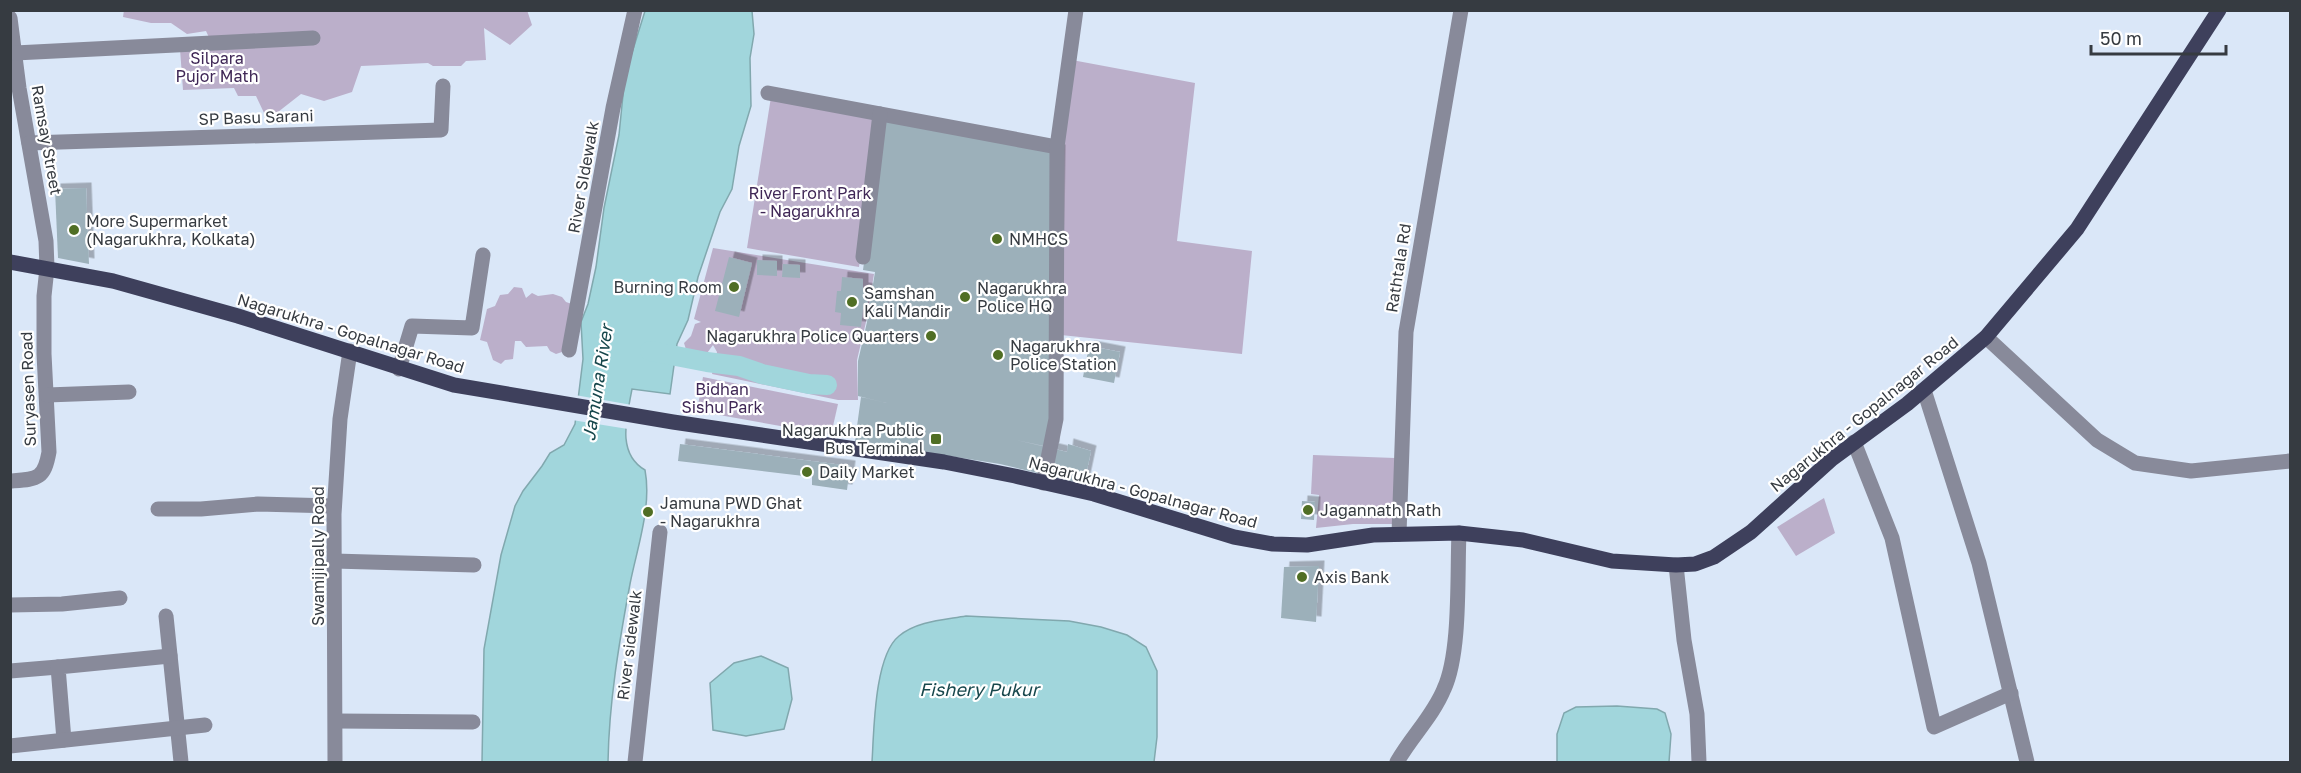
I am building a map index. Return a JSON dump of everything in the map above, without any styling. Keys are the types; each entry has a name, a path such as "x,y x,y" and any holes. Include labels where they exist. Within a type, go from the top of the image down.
{"main road":[{"name":"Nagarukhra - Gopalnagar Road","path":"10,262 113,281 238,316 454,385 541,402 944,462 1104,497 1234,537 1273,544 1307,545 1373,535 1459,533 1523,540 1612,561 1695,564 1714,557 1751,532 1832,459 1923,390 1986,337 2077,229 2219,10"}],"street":[{"name":"River SIdewalk","path":"569,350 614,108 635,10"},
{"path":"1043,483 1056,419 1057,147 1076,10"},
{"name":"Rathtala Rd","path":"1400,534 1401,427 1406,333 1461,10"},
{"name":"Ramsay Street","path":"10,18 28,143 46,241 47,268"},
{"path":"15,53 313,38"},
{"name":"SP Basu Sarani","path":"28,143 441,130 443,86"},
{"path":"768,93 1057,147"},
{"path":"863,257 880,114"},
{"path":"399,369 412,326 472,328 483,255"},
{"name":"Suryasen Road","path":"10,481 36,478 43,473 49,452 43,323 47,268"},
{"path":"1986,337 2097,440 2135,463 2191,471 2290,461"},
{"name":"Swamijipally Road","path":"335,762 334,506 340,419 350,351"},
{"path":"1923,390 1979,563 2027,762"},
{"path":"47,395 129,392"},
{"path":"1854,442 1892,538 1934,727 2011,693"},
{"path":"158,509 201,510 258,504 334,506"},
{"name":"River sidewalk","path":"635,762 660,532"},
{"path":"1397,762 1407,743 1435,708 1445,687 1453,658 1459,533"},
{"path":"334,561 474,565"},
{"path":"1676,565 1684,640 1697,714 1700,762"},
{"path":"10,605 62,604 120,598"},
{"path":"166,616 181,762"},
{"path":"10,671 170,656"},
{"path":"58,667 64,740"},
{"path":"336,721 473,722"},
{"path":"10,746 205,725"}],"green space":[{"name":"Silpara Pujor Math","path":"124,10 527,10 532,25 510,45 484,28 486,60 466,61 461,66 433,66 428,63 361,66 352,92 324,101 301,94 278,112 265,115 256,96 238,96 234,88 183,90 180,49 213,46 206,31 187,34 171,23 151,23 123,17"},
{"path":"1072,60 1195,83 1177,241 1252,251 1242,354 1061,335 1061,146"},
{"name":"River Front Park - Nagarukhra","path":"771,97 877,117 859,267 747,248"},
{"path":"713,248 874,274 857,360 858,400 838,400 712,374 717,352 713,345 700,359 696,360 688,356 684,343 691,336 695,324 701,322 694,319"},
{"path":"514,287 522,288 526,298 532,293 538,296 553,294 581,307 562,352 556,354 547,346 526,347 521,341 515,341 513,359 505,360 501,364 493,360 487,342 480,340 487,309 495,306 500,295 508,294"},
{"name":"Bidhan Sishu Park","path":"703,377 838,404 831,435 697,411"},
{"path":"1313,455 1395,458 1394,524 1353,524 1316,528 1319,495 1311,494"},
{"path":"1824,498 1835,533 1796,556 1777,527"}],"water":[{"name":"Jamuna River","path":"645,11 752,11 754,34 750,58 751,106 739,146 732,189 720,212 698,277 688,320 677,344 670,394 632,389 626,422 627,444 636,463 645,470 647,498 618,650 610,717 608,762 482,762 484,649 501,555 515,506 523,491 550,453 564,445 575,424 583,359 581,322 588,304 596,267 604,208 619,135 625,75"},
{"name":"Fishery Pukur","path":"966,616 1069,621 1127,635 1146,647 1157,671 1157,737 1154,762 872,762 877,695 880,677 891,646 899,636 914,627"},
{"path":"761,656 788,668 792,699 784,729 746,736 713,730 710,683 734,663"},
{"path":"1617,706 1657,709 1665,713 1671,734 1669,762 1557,762 1557,734 1564,713 1576,707"}],"pier":[{"path":"575,395 632,405 628,429 572,420"}],"building":[{"name":"Nagarukhra Police HQ","path":"883,117 1060,150 1054,448 1016,440 1067,452 1068,444 1091,451 1084,484 1000,464 855,441 861,397 887,403 858,396 858,361 875,272 863,270"},
{"path":"86,188 89,264 58,258 55,189"},
{"name":"Burning Room","path":"729,257 752,263 739,317 715,311"},
{"path":"757,260 777,261 777,276 757,275"},
{"path":"783,264 800,265 800,278 782,277"},
{"path":"842,277 863,279 863,288 869,289 867,310 863,309 861,327 840,325 841,313 835,312 837,291 841,291"},
{"path":"1089,346 1120,352 1114,383 1083,377"},
{"name":"Daily Market","path":"680,444 850,466 847,490 812,485 812,477 678,461"},
{"name":"Jagannath Rath","path":"1302,501 1315,502 1314,520 1301,519"},
{"path":"1319,566 1316,622 1281,618 1284,567"}],"waterway":[{"path":"650,351 739,366 762,374 809,384 827,385"}],"place":[{"name":"More Supermarket (Nagarukhra, Kolkata)","path":"74,230"},
{"name":"NMHCS","path":"997,239"},
{"name":"Burning Room","path":"734,287"},
{"name":"Nagarukhra Police HQ","path":"965,297"},
{"name":"Samshan Kali Mandir","path":"852,302"},
{"name":"Nagarukhra Police Quarters","path":"931,336"},
{"name":"Nagarukhra Police Station","path":"998,355"},
{"name":"Nagarukhra Public Bus Terminal","path":"936,439"},
{"name":"Daily Market","path":"807,472"},
{"name":"Jagannath Rath","path":"1308,510"},
{"name":"Jamuna PWD Ghat - Nagarukhra","path":"648,512"},
{"name":"Axis Bank","path":"1302,577"}]}
